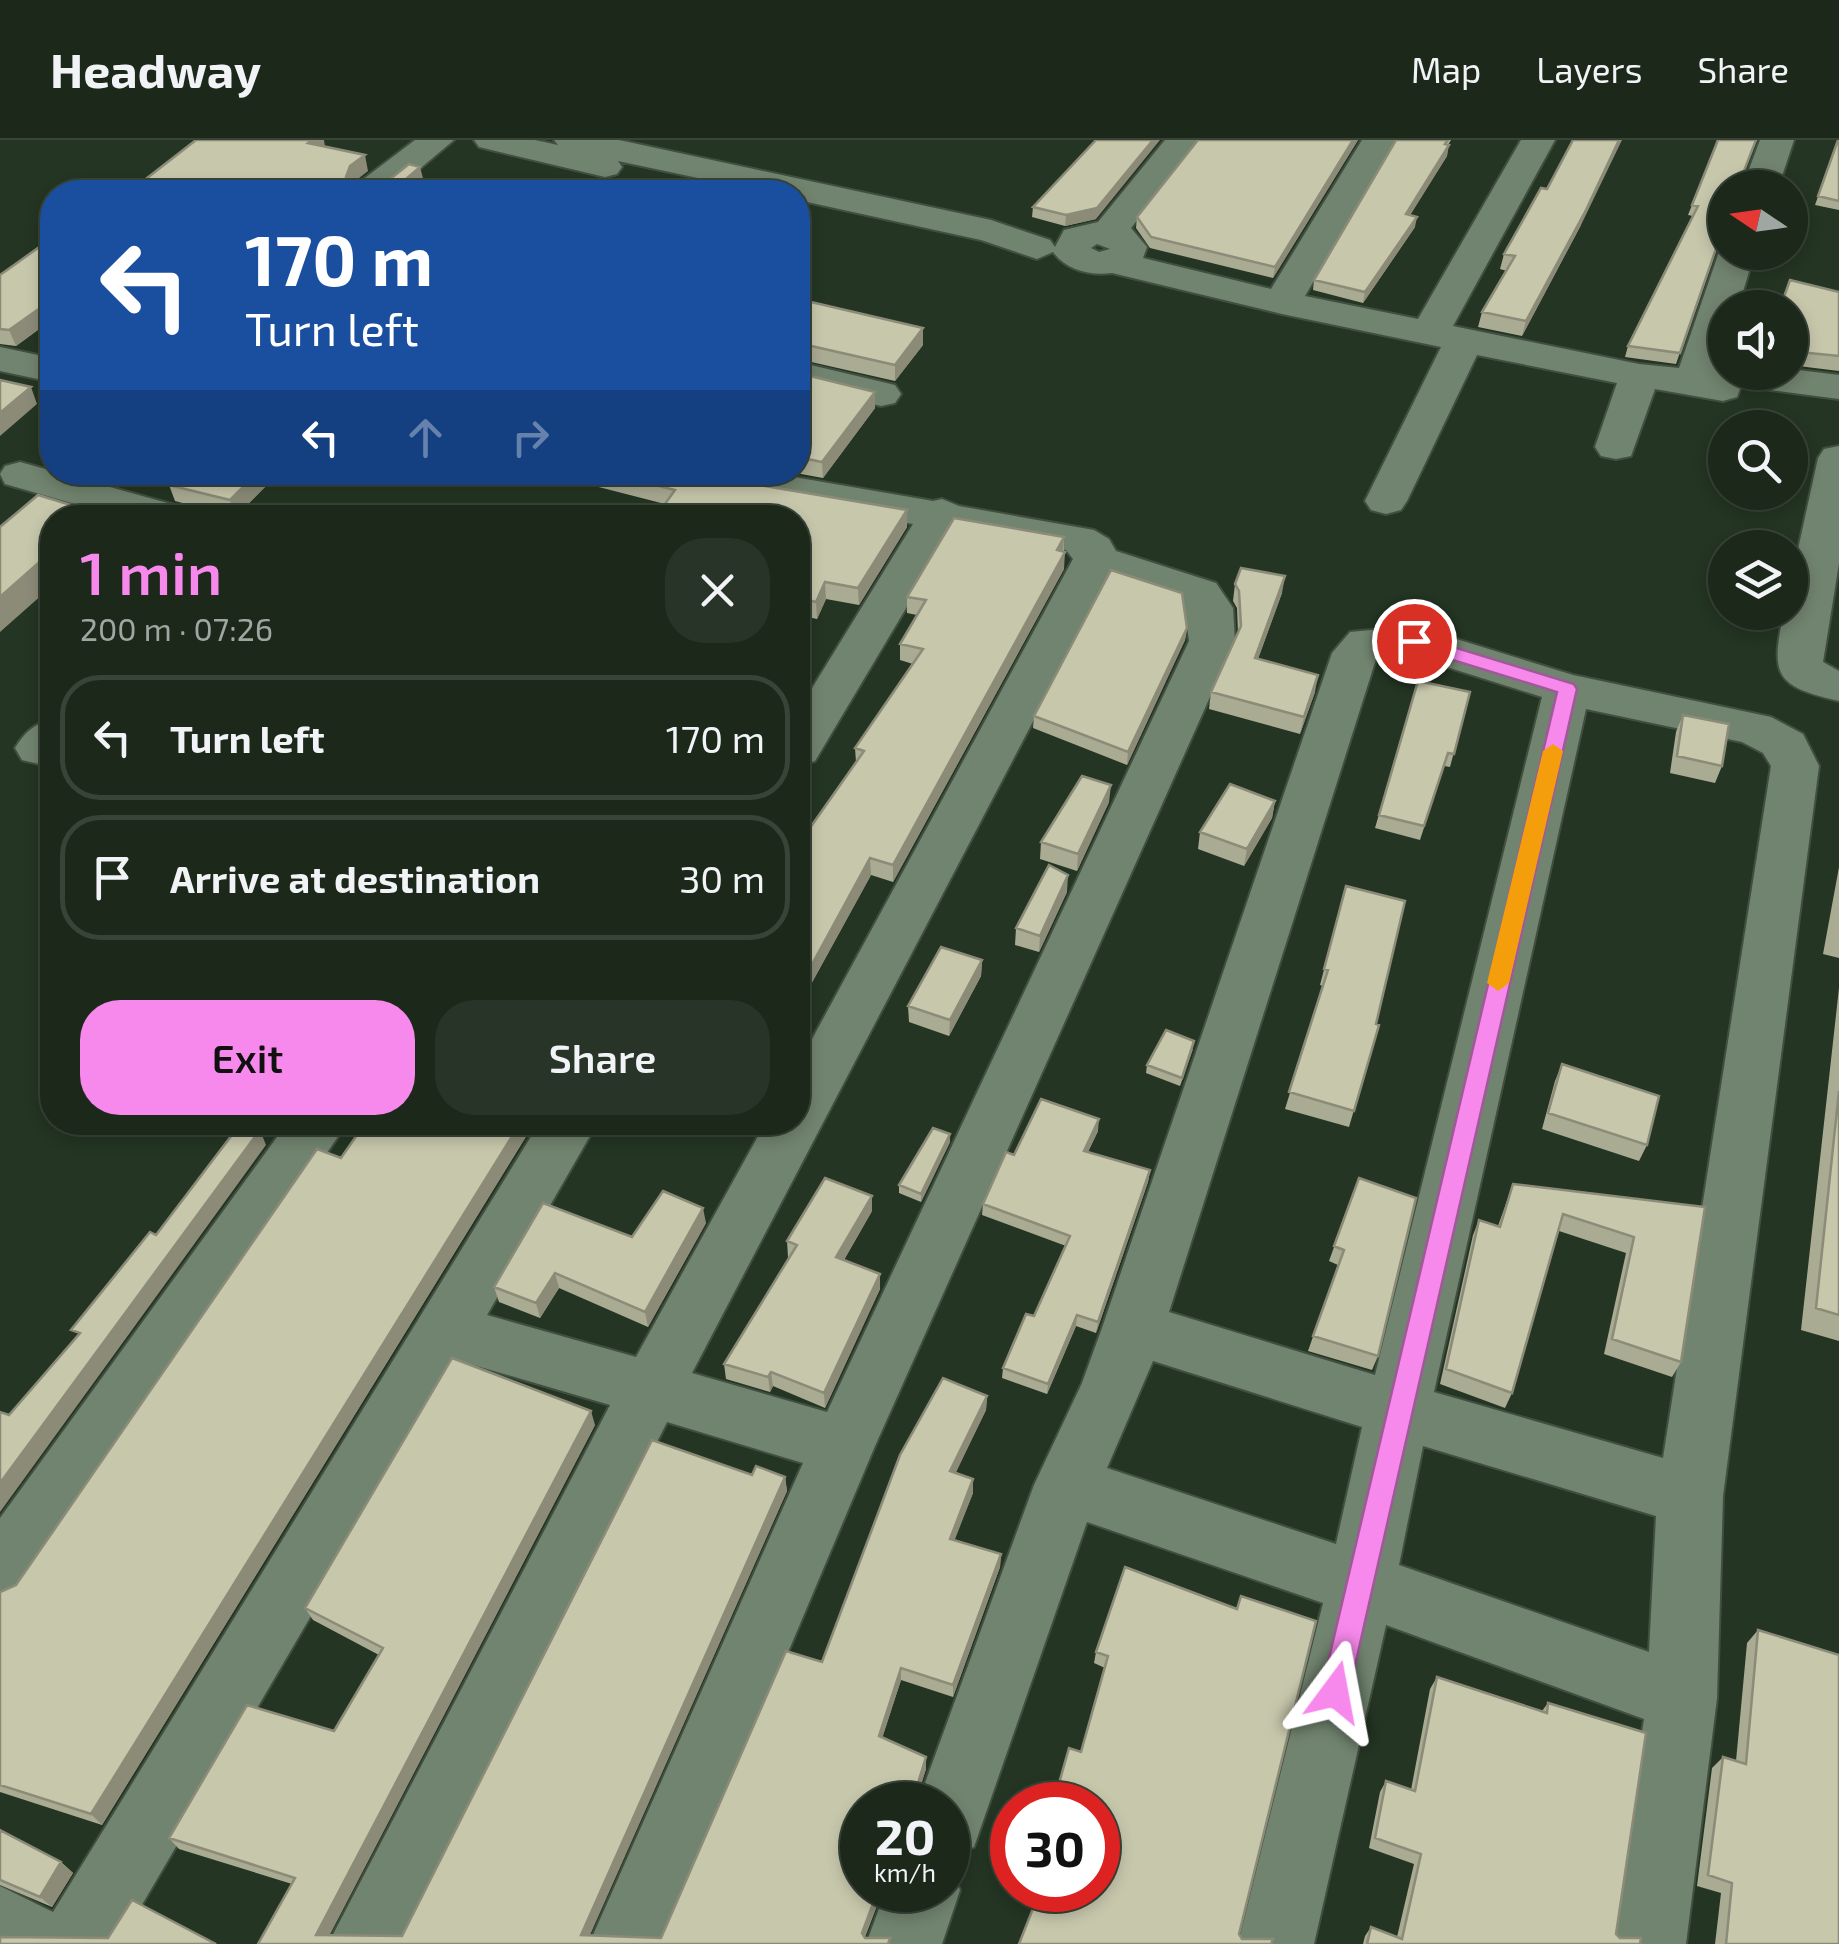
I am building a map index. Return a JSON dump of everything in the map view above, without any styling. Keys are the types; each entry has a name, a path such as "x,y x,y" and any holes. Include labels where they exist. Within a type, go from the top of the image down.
{"street":[{"path":"386,180 438,140"},
{"path":"491,140 667,180"},
{"path":"572,140 756,180"},
{"path":"810,192 991,231 1091,262 1111,248 1183,140"},
{"path":"1282,304 1379,140"},
{"path":"1386,501 1447,336 1538,140"},
{"path":"1766,170 1776,140"},
{"path":"1791,170 1800,140"},
{"path":"810,213 978,250 1054,250"},
{"path":"1111,248 1282,304 1639,376 1708,376"},
{"path":"0,359 40,367"},
{"path":"1616,447 1639,376"},
{"path":"810,377 881,394"},
{"path":"1808,384 1839,387"},
{"path":"1769,390 1839,409"},
{"path":"10,483 40,458"},
{"path":"1839,458 1801,640 1800,668 1818,681 1839,686"},
{"path":"10,483 113,505"},
{"path":"733,485 756,502 942,512 1079,539 1091,544 1095,559 810,1094"},
{"path":"810,729 942,512"},
{"path":"627,1944 843,1446 1212,641 1210,608 1200,592 1095,559"},
{"path":"962,1782 1067,1485 1113,1385 1133,1328 1355,653 1366,642 1414,641 1568,689 1754,728 1782,740 1793,754 1795,766 1690,1496 1682,1698 1648,1944"},
{"path":"1276,1944 1568,689"},
{"path":"0,1573 311,1135"},
{"path":"77,1944 562,1135"},
{"path":"366,1944 652,1388 788,1135"},
{"path":"1133,1328 1690,1496"},
{"path":"444,1329 843,1446"},
{"path":"1067,1485 1682,1698"},
{"path":"904,1944 915,1912"},
{"path":"0,1924 36,1944"}],"building":[{"path":"196,140 312,140 308,143 365,155 350,166 346,177 349,180 144,180"},
{"path":"1096,140 1153,140 1097,208 1066,215 1033,207"},
{"path":"1198,140 1353,140 1275,267 1151,237 1137,217"},
{"path":"1396,140 1448,140 1445,144 1449,145 1406,214 1417,217 1365,292 1314,280"},
{"path":"1573,140 1619,140 1526,321 1482,312 1515,256 1504,254 1541,188 1547,189"},
{"path":"1718,140 1756,140 1744,170 1708,170 1709,270 1680,353 1628,346 1698,206 1692,205"},
{"path":"1839,140 1839,201 1818,196"},
{"path":"409,164 420,167 405,180 389,180"},
{"path":"40,247 40,308 9,330 0,329 0,275"},
{"path":"1790,280 1839,292 1839,356 1808,353 1808,290 1786,290"},
{"path":"810,302 923,328 895,365 810,346"},
{"path":"810,376 875,392 822,462 810,460"},
{"path":"0,380 31,387 0,413"},
{"path":"169,485 245,485 230,500"},
{"path":"655,485 761,485 907,510 858,588 825,582 816,602 810,601 810,505 664,505 675,490"},
{"path":"38,495 71,505 40,505 40,562 0,597 0,527"},
{"path":"954,518 1064,537 1057,550 1065,552 893,865 870,858 810,968 810,828 864,751 855,748 923,649 900,644 926,600 907,597"},
{"path":"1241,568 1285,576 1255,658 1318,675 1304,717 1211,692 1241,626 1235,584"},
{"path":"1111,570 1182,593 1187,628 1128,752 1034,716"},
{"path":"1418,681 1470,692 1454,754 1448,753 1424,826 1379,815"},
{"path":"1683,715 1729,724 1722,766 1677,756"},
{"path":"1082,776 1111,785 1078,854 1041,842"},
{"path":"1230,784 1275,801 1247,849 1200,832"},
{"path":"1049,865 1068,875 1040,936 1016,928"},
{"path":"1346,886 1405,901 1376,1024 1379,1025 1354,1111 1289,1092 1328,970 1324,969"},
{"path":"941,947 982,960 950,1020 908,1006"},
{"path":"1166,1030 1194,1041 1182,1078 1147,1065"},
{"path":"1562,1064 1659,1096 1647,1145 1548,1113"},
{"path":"1839,1091 1839,1315 1816,1308"},
{"path":"1041,1099 1099,1119 1084,1151 1150,1170 1098,1322 1077,1315 1048,1384 1003,1368 1026,1314 1034,1316 1070,1236 983,1204 1006,1152 1014,1155"},
{"path":"933,1128 950,1134 921,1194 899,1185"},
{"path":"232,1135 256,1135 0,1483 0,1412 9,1415 80,1333 71,1330 150,1232 156,1235"},
{"path":"357,1135 513,1135 91,1814 0,1785 0,1592 16,1585 317,1149 341,1158"},
{"path":"825,1178 872,1196 836,1257 880,1274 824,1393 771,1372 768,1377 724,1364 797,1245 787,1241"},
{"path":"1359,1178 1416,1198 1378,1356 1313,1336 1344,1250 1334,1246"},
{"path":"1513,1184 1705,1207 1681,1362 1612,1339 1634,1237 1563,1214 1512,1393 1446,1369 1479,1220 1500,1227"},
{"path":"663,1191 703,1208 645,1312 555,1273 536,1303 494,1287 543,1203 632,1237"},
{"path":"452,1358 591,1411 316,1935 402,1936 652,1440 752,1475 756,1466 785,1477 581,1935 661,1938 786,1651 822,1662 900,1455 943,1378 987,1396 950,1471 973,1479 950,1539 1001,1554 953,1685 901,1668 879,1736 926,1757 918,1782 840,1782 840,1912 870,1912 862,1933 865,1938 890,1938 888,1944 258,1944 295,1878 169,1838 247,1705 334,1731 383,1648 305,1608"},
{"path":"1125,1567 1237,1609 1241,1596 1316,1621 1239,1934 1242,1939 1273,1939 1271,1944 1019,1944 1032,1912 1120,1912 1120,1782 1059,1782 1069,1748 1081,1752 1108,1656 1096,1652"},
{"path":"1758,1630 1839,1655 1839,1944 1726,1944 1732,1883 1708,1875 1723,1757 1746,1764"},
{"path":"1437,1677 1547,1713 1548,1703 1646,1733 1616,1934 1620,1938 1641,1938 1640,1944 1367,1944 1371,1927 1402,1939 1421,1854 1375,1838 1386,1781 1415,1791"},
{"path":"0,1830 61,1862 40,1897 0,1880"},
{"path":"132,1900 216,1944 0,1944 0,1937 108,1938"}],"slow traffic":[{"path":"1498,983 1553,751"}],"route":[{"path":"1335,1692 1568,689 1414,641"}]}
